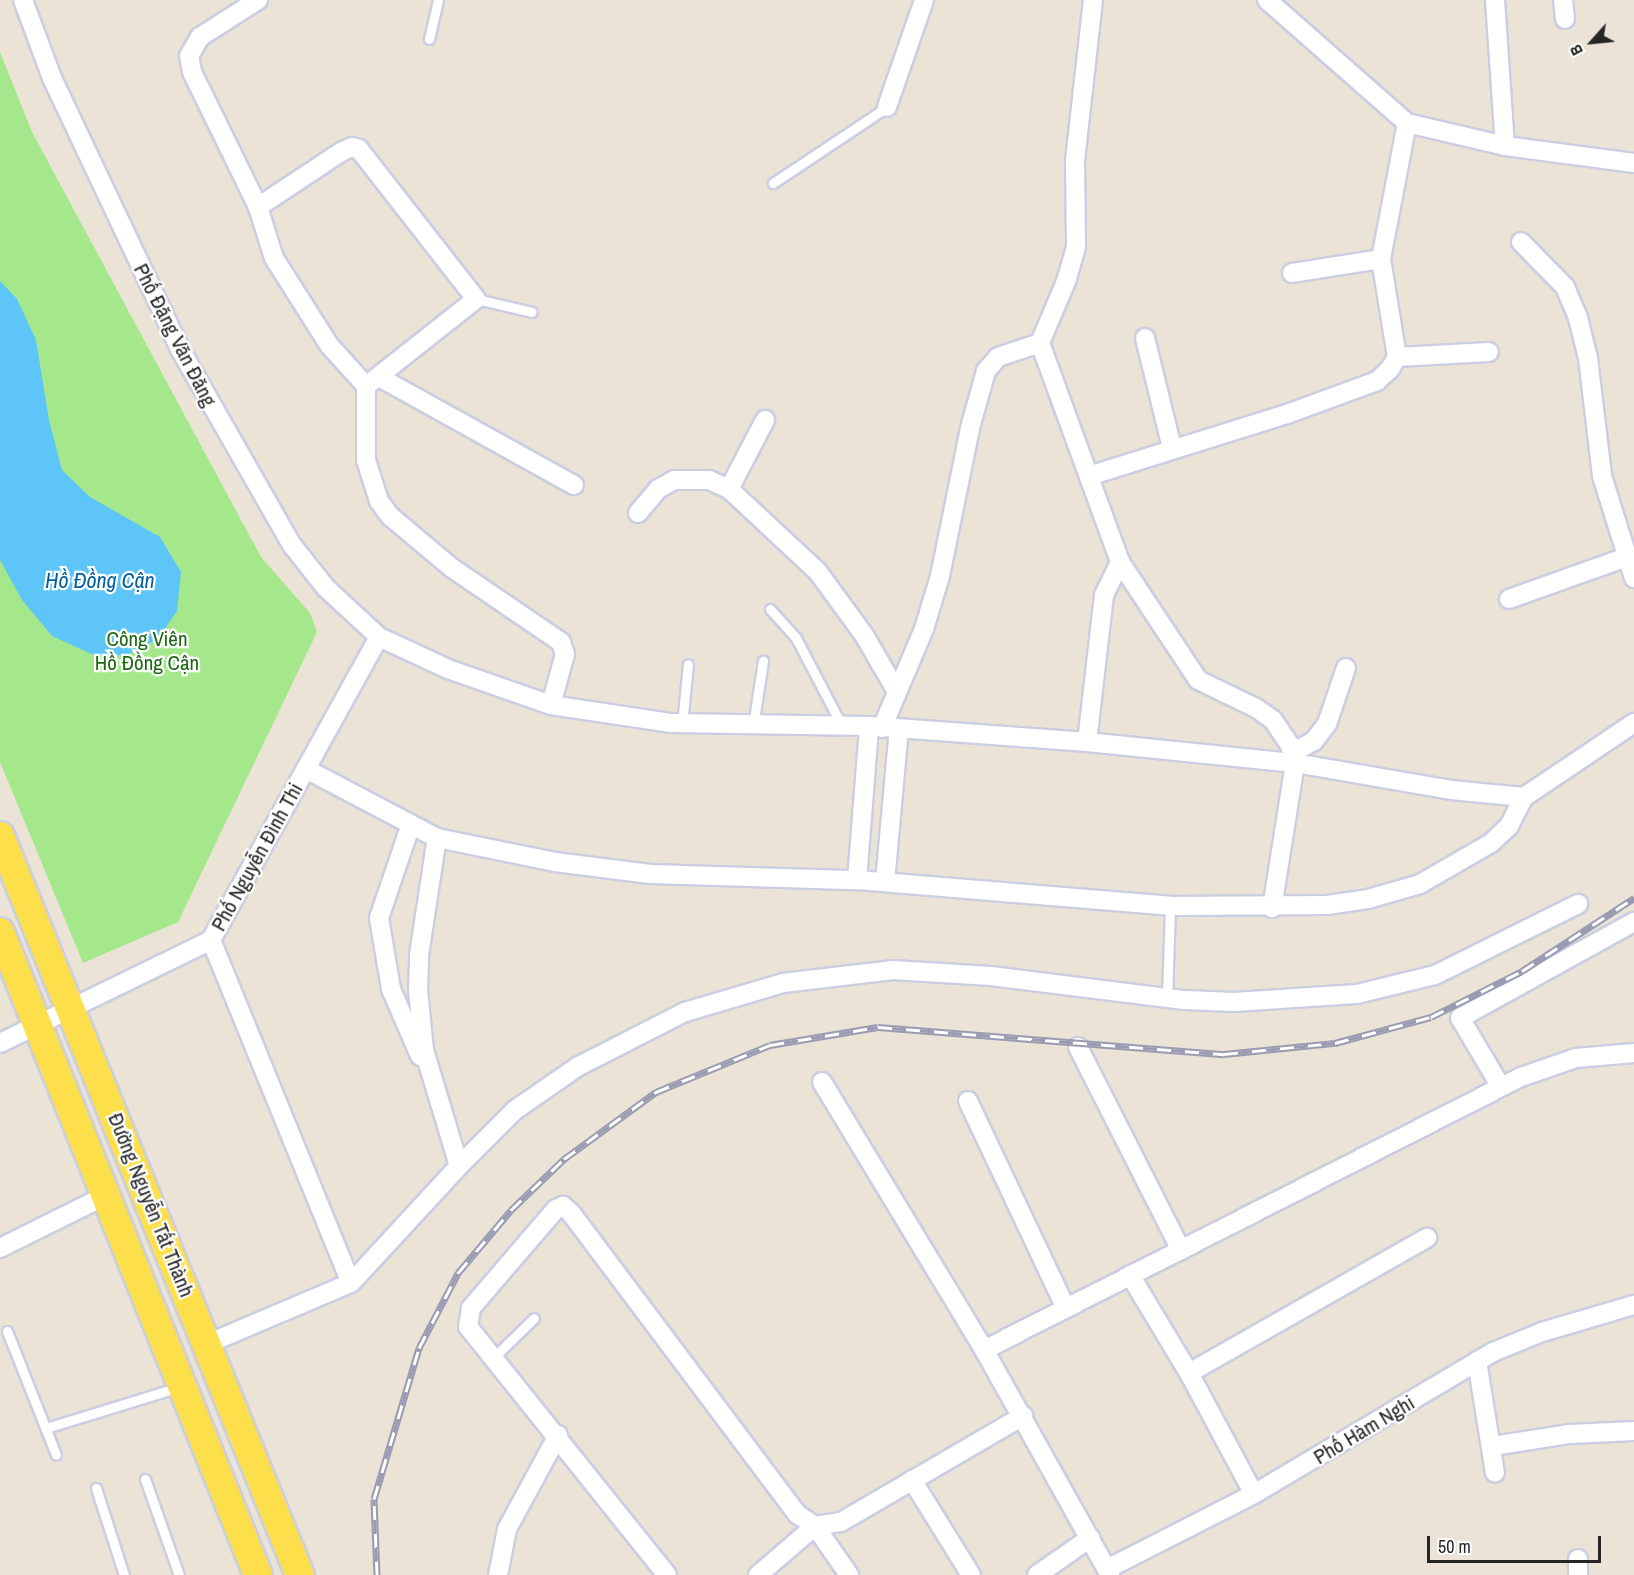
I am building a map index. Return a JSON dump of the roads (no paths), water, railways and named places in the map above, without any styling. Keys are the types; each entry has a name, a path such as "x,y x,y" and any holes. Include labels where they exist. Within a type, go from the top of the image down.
{"main road":[{"name":"Đường Nguyễn Tất Thành","path":"0,836 300,1575"},
{"name":"Đường Nguyễn Tất Thành","path":"0,932 243,1530 258,1575"},
{"path":"243,1530 279,1519"}],"street":[{"name":"Phố Đặng Văn Đăng","path":"22,0 52,78 110,206 217,418 302,560 339,602 379,637 448,669 551,705 682,724 883,728 1294,758 1451,790 1524,797"},
{"path":"258,0 200,37 189,56 203,101 258,207 274,258 294,293 329,345 373,381 574,485"},
{"path":"887,107 924,0"},
{"path":"1094,0 1075,161 1076,247 1067,279 1040,343 1120,562 1198,680 1273,720 1294,758 1272,908"},
{"path":"1268,0 1407,123 1505,146 1634,163"},
{"path":"1495,0 1505,146"},
{"path":"1563,0 1565,19"},
{"path":"1397,357 1381,259 1407,123"},
{"path":"258,207 341,152 352,147 359,149 476,299 373,381 366,460 379,501 390,516 445,562 561,642 565,654 551,705"},
{"path":"1521,242 1552,270 1565,287 1578,318 1588,358 1600,467 1634,579"},
{"path":"1292,273 1381,259"},
{"path":"1144,338 1172,448"},
{"path":"857,880 883,728 924,629 940,576 970,428 986,371 998,357 1040,343"},
{"path":"1089,476 1172,448 1287,414 1377,381 1397,357 1489,352"},
{"path":"729,489 765,420"},
{"path":"638,513 658,489 674,480 709,480 729,489 818,572 864,635 897,692"},
{"path":"1509,599 1627,557"},
{"path":"1087,742 1104,596 1120,562"},
{"name":"Phố Nguyễn Đình Thi","path":"0,1043 211,940 379,637"},
{"path":"1294,758 1314,741 1327,724 1346,668"},
{"path":"306,769 437,838 555,862 650,874 857,880 1170,906 1272,908 1368,898 1420,884 1491,843 1509,826 1524,797 1634,723"},
{"path":"883,728 885,882"},
{"path":"411,824 382,903 380,931 397,1006 430,1077 459,1166"},
{"path":"430,1077 419,1002 418,955 437,838"},
{"path":"207,1344 351,1283 459,1166 515,1110 577,1067 686,1012 783,983 854,972 916,970 1167,998 1234,1002 1291,1000 1408,984 1471,960 1578,904"},
{"path":"1501,1087 1460,1018 1634,922"},
{"path":"211,940 351,1283"},
{"path":"1078,1047 1181,1250"},
{"path":"984,1350 1501,1087 1576,1058 1634,1053"},
{"path":"822,1082 1023,1416 1108,1572"},
{"path":"968,1101 1066,1308"},
{"path":"0,1248 106,1195"},
{"path":"667,1575 558,1436 468,1327 471,1308 541,1223 563,1206 651,1315 797,1514 815,1526 849,1575"},
{"path":"1189,1373 1427,1238"},
{"path":"1130,1275 1189,1373 1254,1494"},
{"name":"Phố Hàm Nghi","path":"1108,1572 1254,1494 1477,1361 1542,1332 1634,1305"},
{"path":"1477,1361 1496,1473"},
{"path":"758,1575 815,1526 841,1522 1023,1416"},
{"path":"1493,1446 1570,1434 1634,1431"},
{"path":"498,1575 507,1529 558,1436"},
{"path":"912,1480 971,1575"},
{"path":"1037,1575 1090,1538"}],"lane":[{"path":"429,39 438,0"},
{"path":"773,183 887,107"},
{"path":"476,299 532,312"},
{"path":"770,609 796,638 842,726"},
{"path":"753,726 763,661"},
{"path":"682,724 688,664"},
{"path":"1167,998 1170,906"},
{"path":"494,1358 534,1318"},
{"path":"8,1331 56,1455"},
{"path":"46,1428 184,1385"},
{"path":"145,1479 179,1575"},
{"path":"96,1488 124,1575"}],"water":[{"name":"Hồ Đồng Cận","path":"0,281 17,299 36,340 49,420 62,470 90,497 160,537 181,572 177,611 158,639 127,655 96,656 52,636 22,600 0,560"}],"railway":[{"path":"377,1575 374,1499 419,1348 458,1273 511,1210 564,1159 656,1092 770,1045 878,1027 1224,1054 1335,1043 1431,1017 1522,971 1634,898"}],"park label":[{"name":"Công Viên Hồ Đồng Cận","path":"147,651"}]}
